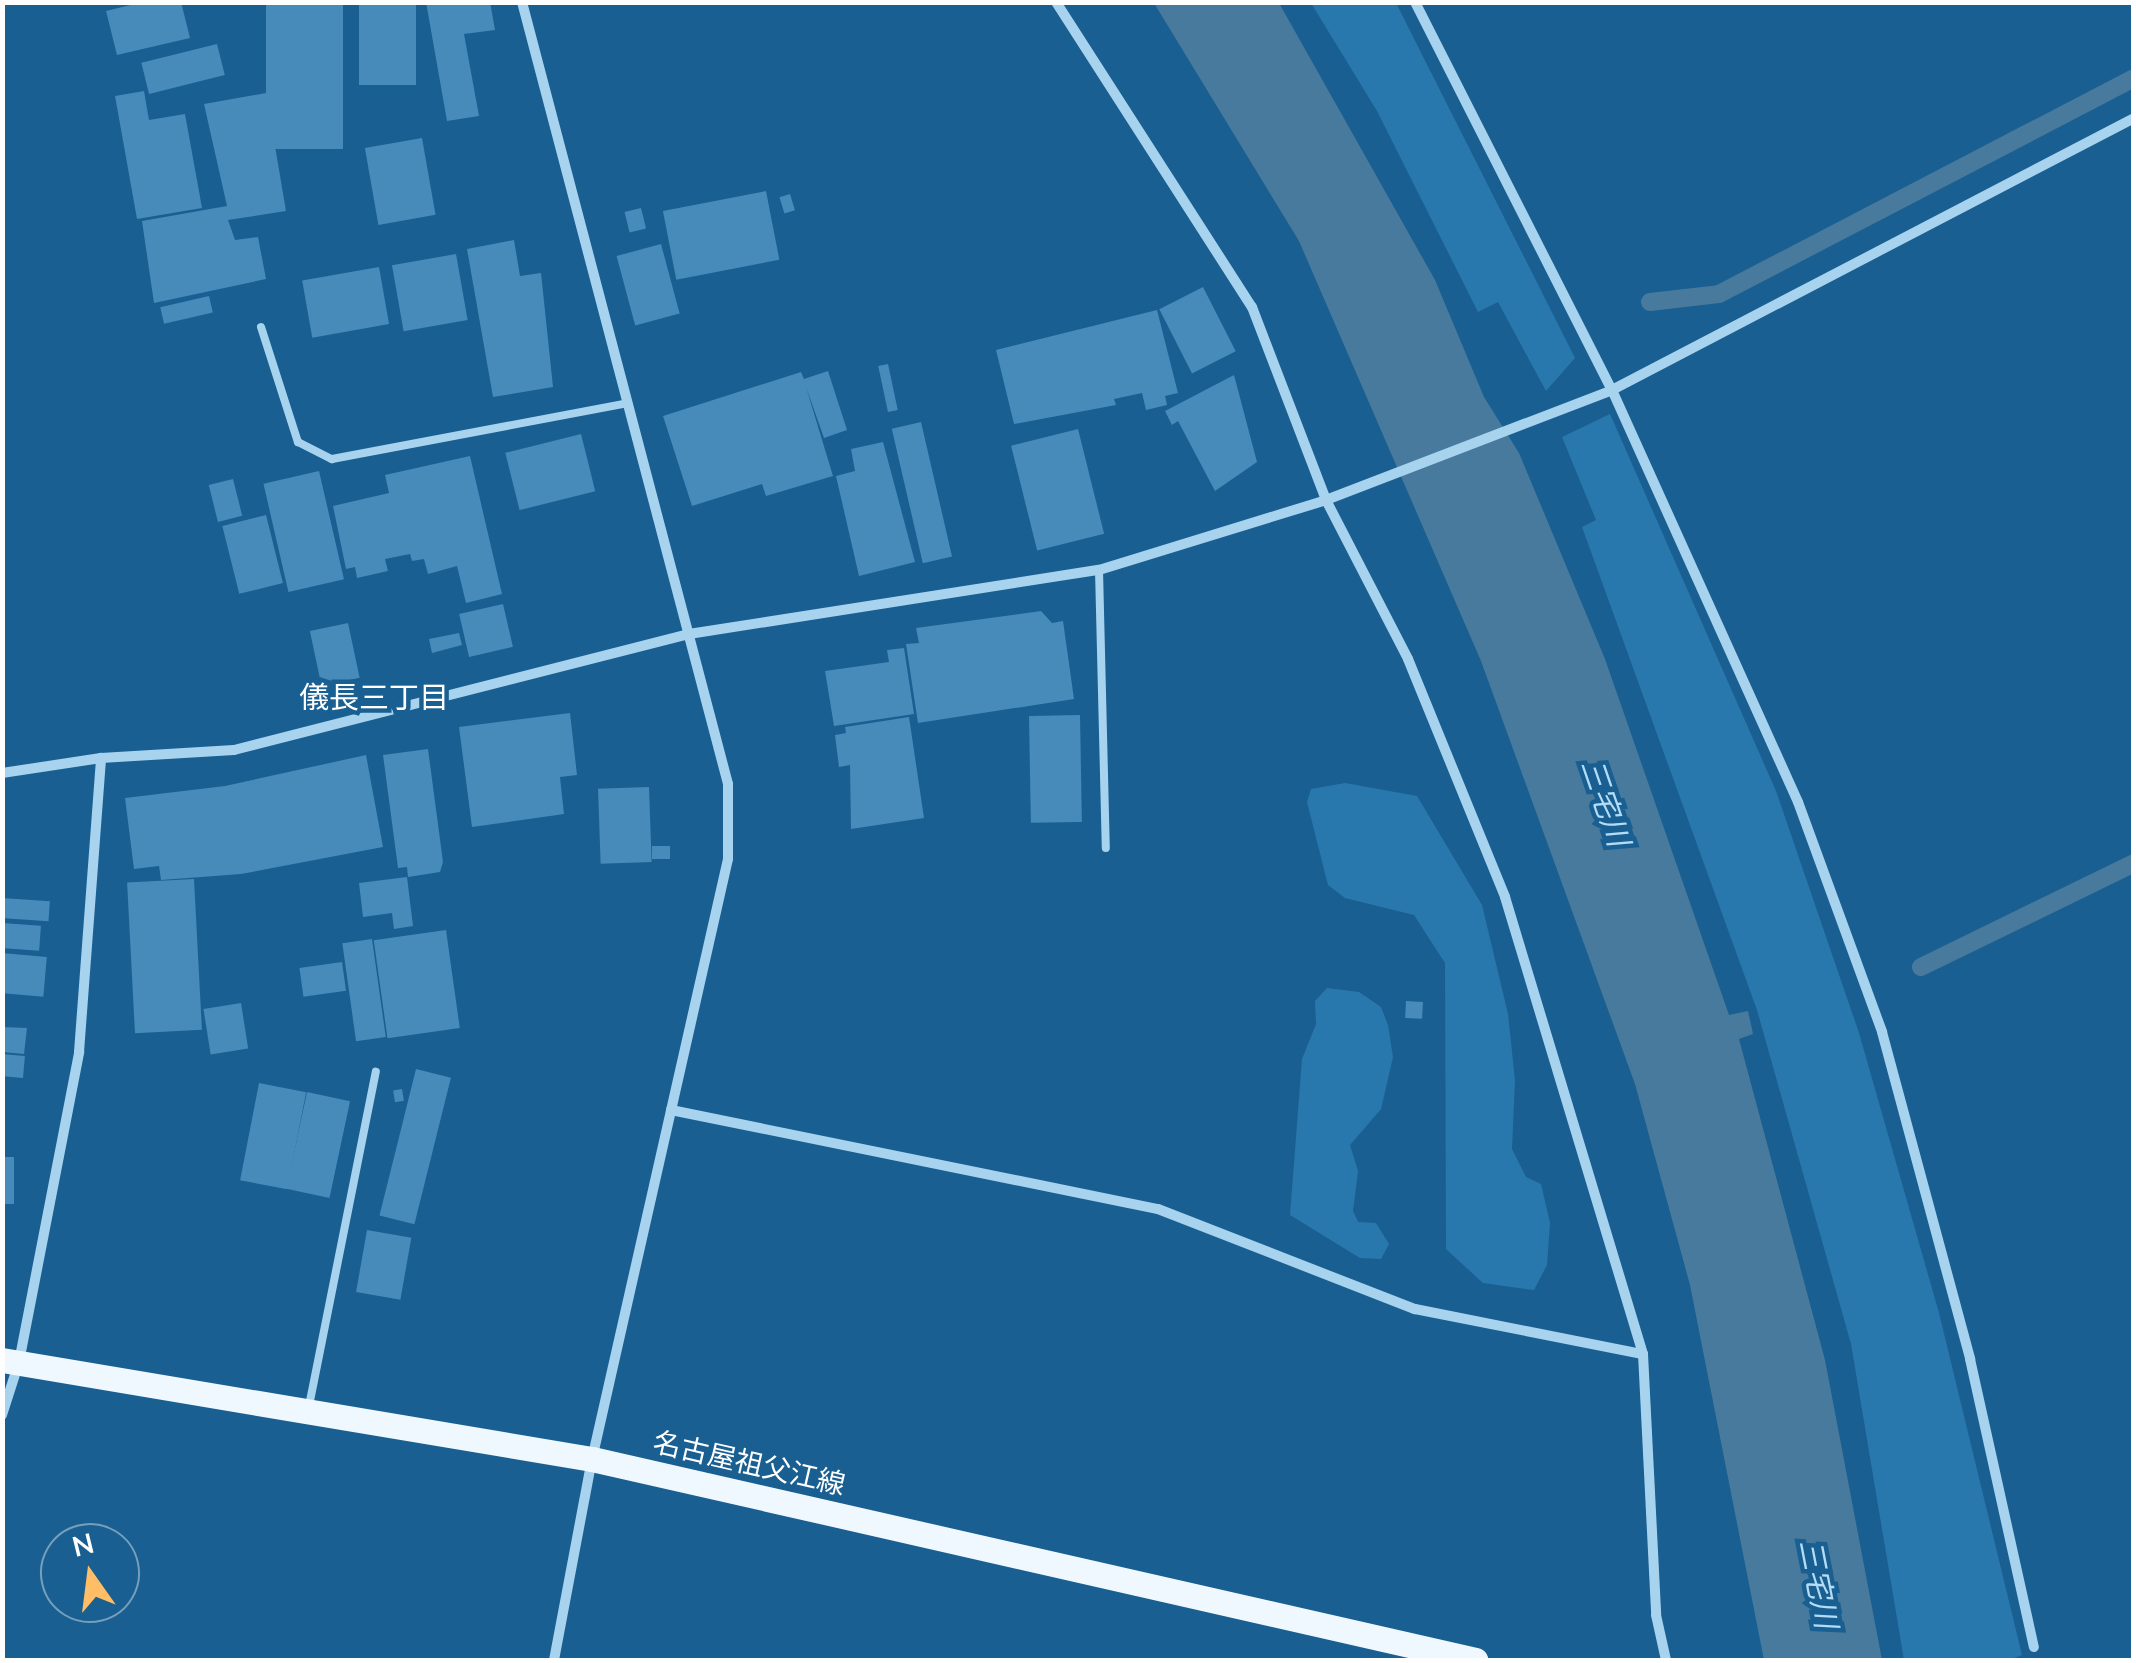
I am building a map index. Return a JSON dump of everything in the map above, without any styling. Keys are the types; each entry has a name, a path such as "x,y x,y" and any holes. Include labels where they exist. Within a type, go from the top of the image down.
{"main road":[{"name":"名古屋祖父江線","path":"11,1361 592,1460 1475,1660"}],"street":[{"path":"522,2 728,784 728,859 592,1460 554,1660"},
{"path":"1056,2 1252,308 1326,500 1408,659 1505,897 1642,1354 1656,1615 1666,1660"},
{"path":"1416,2 1612,390 1798,802 1882,1032 1970,1359 2034,1648"},
{"path":"2,773 101,758 234,750 689,634 1098,570 1326,500 1612,390 2134,118"},
{"path":"2,1415 78,1052 101,758"},
{"path":"671,1110 1158,1209 1415,1309 1642,1354"}],"lane":[{"path":"261,327 298,442 332,459 628,403"},
{"path":"1098,570 1106,848"},
{"path":"308,1411 376,1072"}],"shaded area":[{"path":"1311,3 1396,3 1575,358 1546,391 1498,302 1478,312 1377,111"},
{"path":"1610,414 1776,791 1859,1033 1939,1313 2022,1655 2009,1660 1904,1660 1851,1344 1757,1010 1582,527 1596,520 1562,437"},
{"path":"1345,783 1417,796 1482,905 1508,1014 1515,1080 1512,1149 1526,1177 1541,1184 1550,1223 1547,1265 1534,1290 1483,1283 1446,1249 1445,963 1414,915 1345,898 1328,885 1307,802 1311,789"},
{"path":"1327,988 1359,992 1381,1007 1388,1025 1393,1057 1381,1109 1350,1145 1358,1171 1353,1211 1358,1222 1376,1223 1389,1244 1381,1259 1360,1258 1290,1215 1302,1059 1316,1024 1315,1001"}],"water":[{"name":"三宅川","path":"1154,3 1279,3 1435,280 1484,397 1519,453 1605,659 1729,1015 1748,1011 1753,1034 1739,1039 1825,1360 1882,1660 1764,1660 1690,1285 1635,1084 1481,661 1299,241"}],"building":[{"path":"143,2 181,2 190,38 117,55 106,11"},
{"path":"266,2 343,2 343,149 266,149"},
{"path":"359,2 416,2 416,85 359,85"},
{"path":"426,2 490,2 495,30 464,34 479,116 447,121"},
{"path":"217,44 225,75 149,94 141,63"},
{"path":"144,91 149,120 185,114 202,208 137,219 115,96"},
{"path":"266,93 286,211 228,220 235,240 258,237 266,279 154,303 142,221 227,206 204,104"},
{"path":"422,138 436,215 378,225 365,148"},
{"path":"766,191 779,260 676,280 663,211"},
{"path":"790,194 795,210 784,213 779,197"},
{"path":"641,208 646,228 630,232 625,212"},
{"path":"514,240 520,276 541,273 553,387 493,397 467,249"},
{"path":"661,244 680,314 635,325 617,256"},
{"path":"456,254 468,320 404,331 392,265"},
{"path":"379,267 389,324 312,338 302,281"},
{"path":"1203,287 1236,351 1192,373 1159,309"},
{"path":"209,296 213,313 164,324 160,307"},
{"path":"1157,310 1178,393 1165,396 1167,405 1146,410 1142,393 1114,399 1116,405 1014,424 996,350"},
{"path":"888,364 898,410 888,412 878,366"},
{"path":"828,371 847,430 824,438 806,387 833,476 766,496 762,484 692,506 663,416 801,372 804,379"},
{"path":"1234,375 1257,462 1215,491 1178,421 1172,425 1165,411"},
{"path":"921,422 952,556 923,563 892,429"},
{"path":"1078,429 1104,534 1037,550 1011,446"},
{"path":"581,434 595,491 520,510 505,453"},
{"path":"883,442 915,562 859,576 836,476 855,471 851,449"},
{"path":"470,456 502,594 466,603 457,566 428,574 424,559 412,561 410,554 385,559 388,571 357,578 355,567 346,569 333,506 389,493 385,475"},
{"path":"319,471 344,579 288,592 263,484"},
{"path":"233,479 242,516 218,522 209,485"},
{"path":"266,515 283,583 239,594 222,526"},
{"path":"503,604 513,647 469,657 459,614"},
{"path":"1041,611 1052,623 1063,621 1074,699 918,723 906,644 919,643 916,628"},
{"path":"348,623 360,678 321,686 310,631"},
{"path":"459,633 462,645 432,653 429,639"},
{"path":"904,648 914,714 834,726 825,671 889,662 887,650"},
{"path":"570,713 577,775 560,777 564,814 472,827 459,727"},
{"path":"1080,715 1082,822 1031,823 1029,716"},
{"path":"909,717 924,818 851,829 850,765 839,767 835,735 846,733 845,727"},
{"path":"428,749 443,862 440,872 408,877 407,867 398,868 383,755"},
{"path":"366,755 383,847 241,874 161,880 159,866 134,869 125,798 225,786"},
{"path":"649,787 652,862 601,864 598,789"},
{"path":"652,846 670,846 670,859 652,859"},
{"path":"407,877 413,926 394,929 392,913 363,917 359,883"},
{"path":"194,879 202,1030 135,1033 127,883"},
{"path":"2,898 50,901 48,921 2,918"},
{"path":"2,923 41,926 39,951 2,948"},
{"path":"446,930 460,1028 387,1038 374,940"},
{"path":"372,939 386,1037 356,1041 342,943"},
{"path":"2,953 47,957 43,997 2,993"},
{"path":"342,962 346,991 303,997 299,968"},
{"path":"1406,1001 1423,1002 1422,1019 1405,1018"},
{"path":"241,1003 248,1048 211,1054 203,1009"},
{"path":"2,1027 27,1028 24,1054 2,1052"},
{"path":"2,1054 25,1056 23,1078 2,1076"},
{"path":"416,1069 451,1078 414,1224 379,1216"},
{"path":"259,1083 306,1092 287,1189 240,1180"},
{"path":"402,1089 404,1101 395,1102 393,1090"},
{"path":"307,1092 350,1101 329,1198 286,1189"},
{"path":"2,1157 14,1157 14,1204 2,1204"},
{"path":"367,1230 411,1238 400,1300 356,1292"}],"waterway":[{"path":"1650,302 1719,294 2134,78"},
{"path":"1921,967 2134,863"}],"district":[{"name":"儀長三丁目","path":"374,699"}]}
